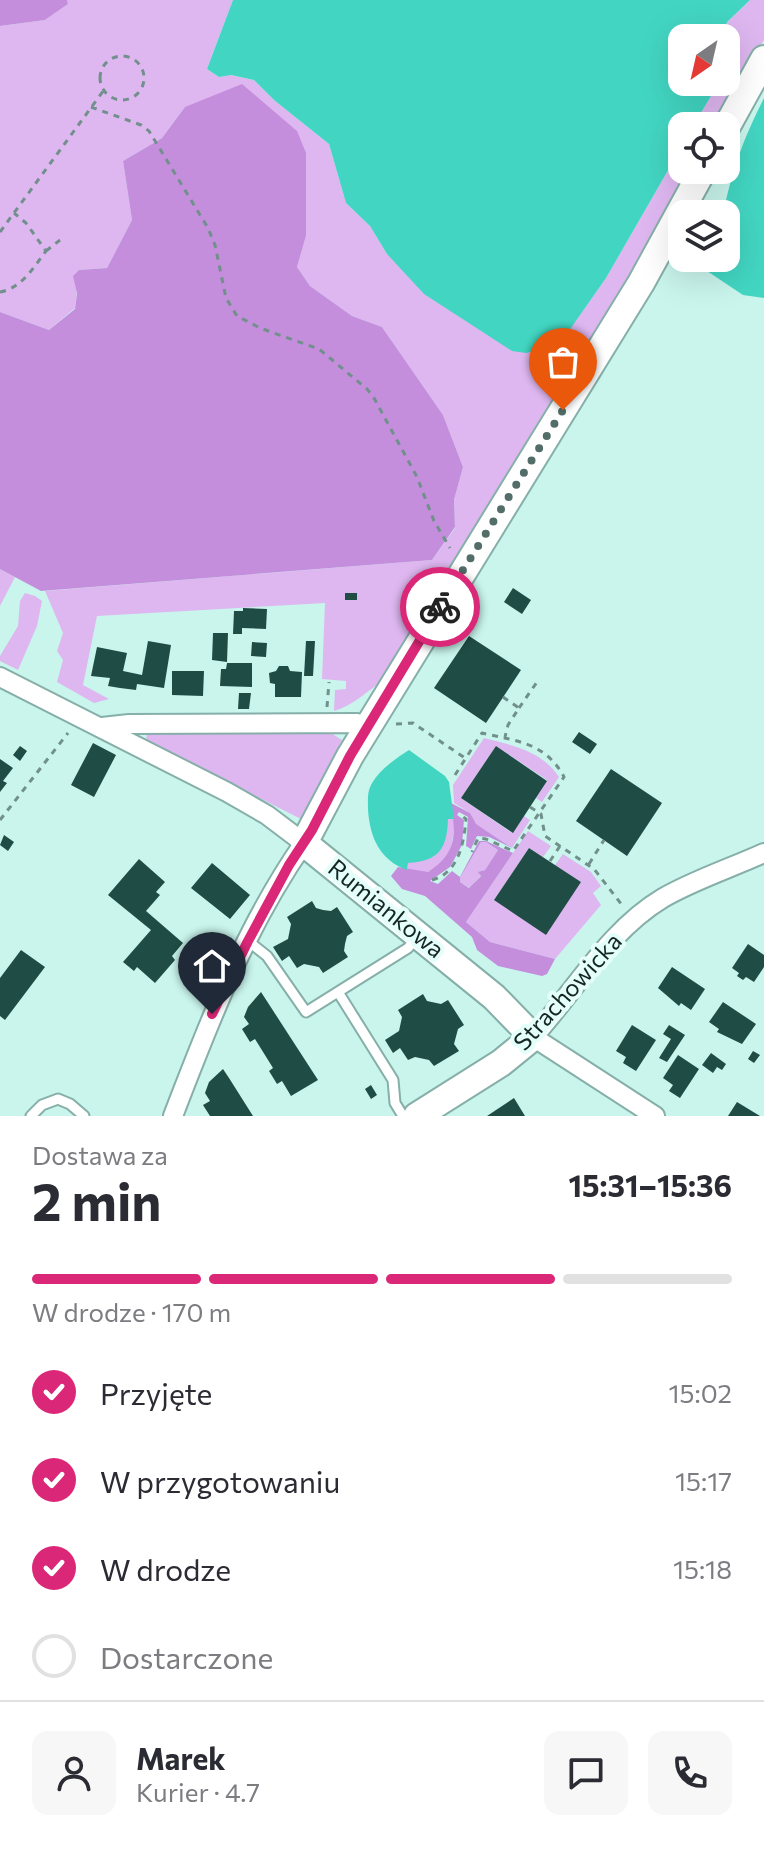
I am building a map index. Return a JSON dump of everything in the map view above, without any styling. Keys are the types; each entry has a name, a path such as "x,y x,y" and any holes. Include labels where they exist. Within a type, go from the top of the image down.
{"street":[{"path":"735,112 764,59"},
{"path":"173,1116 212,1014 248,941 376,726 466,565 641,283 695,184"},
{"name":"Rumiankowa","path":"0,677 102,727 267,815 419,934 507,1008 533,1037"},
{"name":"Rumiankowa","path":"102,727 129,724 357,723 376,726"},
{"name":"Strachowicka","path":"417,1116 501,1063 533,1037 607,946 663,898 764,853"},
{"path":"533,1037 655,1116"}],"lane":[{"path":"248,941 267,956 306,1012 408,948 419,934"},
{"path":"338,992 393,1080 395,1103 403,1116"},
{"path":"31,1116 42,1105 58,1099 84,1116"}],"path":[{"path":"129,57 140,67 144,81 131,98 116,99 104,90 100,76 107,62 129,57"},
{"path":"0,232 104,90"},
{"path":"91,107 141,125 149,131 208,228 215,245 226,298 237,316 260,328 319,349 367,389 417,477 434,521 452,552 466,565"},
{"path":"14,213 26,223 46,251"},
{"path":"0,292 10,290 31,275 46,251 60,240"},
{"path":"326,715 329,682"},
{"path":"505,738 508,725 537,682"},
{"path":"503,697 519,708"},
{"path":"0,820 78,716"},
{"path":"376,726 413,723 465,758"},
{"path":"455,775 482,733 528,743 556,762 564,777 513,851 478,838 472,852"},
{"path":"530,807 538,813 545,836 588,865 635,920"},
{"path":"432,880 442,878 450,870 464,845 466,819 459,814"},
{"path":"588,865 604,840"},
{"path":"550,861 560,846"}],"shaded area":[{"path":"0,0 67,0 68,4 45,20 0,26"},
{"path":"67,0 233,0 207,69 219,77 230,75 254,80 329,144 346,203 370,226 387,254 512,351 559,344 606,278 668,170 668,184 680,184 671,200 668,200 668,207 635,270 384,680 334,711 335,690 346,689 346,681 322,679 325,603 97,616 83,685 109,699 94,703 57,682 63,660 57,651 63,633 45,591 432,560 455,528 454,500 463,467 443,415 382,327 352,316 310,286 297,267 306,236 185,107 162,138 123,161 132,220 107,268 79,270 75,308 49,330 0,312 0,26 45,20 68,4"},
{"path":"233,0 750,0 726,24 668,24 668,96 711,96 701,112 668,112 668,170 606,278 559,345 526,353 512,351 424,294 387,254 370,226 346,203 329,144 254,80 231,75 219,77 207,69"},
{"path":"750,0 764,0 764,40 740,80 740,24 727,22"},
{"path":"242,84 297,131 306,153 306,236 297,267 310,286 352,316 382,327 443,415 463,467 454,500 455,527 432,560 41,591 0,569 0,312 49,330 75,309 77,293 73,276 79,270 107,268 132,220 123,161 162,138 185,107"},
{"path":"711,96 730,96 720,112 701,112"},
{"path":"764,98 764,298 743,295 708,272 740,272 740,200 726,200 731,184 740,184 740,152"},
{"path":"0,569 15,577 0,606"},
{"path":"25,593 42,601 37,626 18,670 0,661 0,656 18,626 20,601"},
{"path":"147,732 331,733 342,740 303,820 146,741"},
{"path":"484,738 535,755 559,777 542,802 536,798 547,780 496,746 461,798 512,833 524,816 530,820 512,848 475,824 470,813 454,803 453,785"},
{"path":"409,750 449,782 454,819 448,819 446,838 439,852 427,860 408,863 407,870 390,860 378,847 371,830 368,800 370,788 378,774"},
{"path":"451,803 470,813 476,824 512,848 489,837 477,836 471,849 466,846 468,817 459,812 457,815 464,820 462,845 450,867 430,881 438,884 452,871 460,877 479,841 486,841 513,853 466,922 490,942 555,959 547,974 542,976 498,966 477,950 472,937 425,896 402,889 391,876 398,867 428,872 445,858 454,834","holes":["481,842 498,850 485,870 478,872 481,876 469,888 460,882 460,878"]},
{"path":"447,819 454,819 453,835 450,851 441,865 427,872 407,870 408,863"},
{"path":"528,831 551,846 543,857 529,848 494,900 581,882 555,865 563,854 591,872 601,886 593,893 601,905 555,959 490,942 466,922"},
{"path":"481,842 498,850 470,888 460,882 460,878"}],"building":[{"path":"513,588 531,600 522,614 504,602"},
{"path":"345,593 357,593 357,600 345,600"},
{"path":"243,608 267,609 266,629 242,628 242,634 233,634 234,611 243,611"},
{"path":"213,633 228,633 227,662 212,660"},
{"path":"469,636 521,670 486,723 434,688"},
{"path":"148,641 171,645 164,688 137,684 136,690 120,688 108,686 110,678 91,676 97,647 127,653 123,671 142,675"},
{"path":"306,641 315,641 313,676 304,676"},
{"path":"252,642 267,643 266,657 251,656"},
{"path":"227,663 252,663 252,687 220,686 221,669 226,669"},
{"path":"279,666 302,672 301,697 275,697 275,684 270,683 269,673"},
{"path":"172,671 204,671 203,696 172,695"},
{"path":"239,693 251,693 249,709 238,709"},
{"path":"579,732 597,744 590,754 572,742"},
{"path":"93,743 116,755 94,797 71,785"},
{"path":"20,746 27,751 20,761 13,755"},
{"path":"496,746 547,781 513,833 461,798"},
{"path":"0,759 13,768 3,781 7,783 0,792"},
{"path":"611,769 662,803 627,856 576,821"},
{"path":"4,835 14,842 8,851 0,845"},
{"path":"529,848 581,882 546,935 494,900"},
{"path":"139,859 165,882 156,892 160,895 146,911 183,943 172,956 175,960 155,983 137,967 134,971 123,962 151,930 108,895"},
{"path":"212,863 250,895 230,919 191,888"},
{"path":"312,901 316,908 323,910 331,911 337,907 353,932 347,936 345,944 344,951 348,957 323,973 319,967 304,964 297,968 289,956 282,961 273,947 288,939 291,924 287,917"},
{"path":"748,944 764,955 764,967 754,982 746,977 743,980 732,968"},
{"path":"21,950 45,967 5,1020 0,1016 0,978"},
{"path":"672,967 705,989 691,1010 681,1003 679,1006 658,988"},
{"path":"261,992 318,1080 291,1096 282,1081 277,1084 269,1071 273,1068 255,1039 250,1042 242,1029 249,1024 244,1017 248,1007"},
{"path":"423,994 427,1001 441,1004 448,1000 464,1025 458,1029 454,1044 459,1051 434,1066 429,1060 415,1057 408,1060 400,1048 393,1053 385,1040 399,1031 402,1017 398,1010"},
{"path":"723,1002 756,1024 742,1044 717,1032 719,1029 709,1022"},
{"path":"632,1025 656,1040 636,1071 623,1063 626,1057 616,1051"},
{"path":"669,1025 685,1035 667,1062 659,1058 671,1039 663,1034"},
{"path":"753,1051 760,1055 754,1063 748,1059"},
{"path":"711,1053 726,1064 722,1070 717,1067 713,1073 702,1065"},
{"path":"678,1055 699,1069 680,1098 669,1091 673,1085 663,1078"},
{"path":"223,1069 253,1116 210,1116 203,1105 210,1101 205,1093 209,1082"},
{"path":"371,1085 377,1095 371,1099 365,1089"},
{"path":"514,1098 525,1116 487,1116"},
{"path":"737,1102 760,1116 728,1116"}],"way so far":[{"path":"440,607 563,410"}],"route":[{"path":"212,1014 248,941 289,865 312,830 350,756 440,607"}]}
